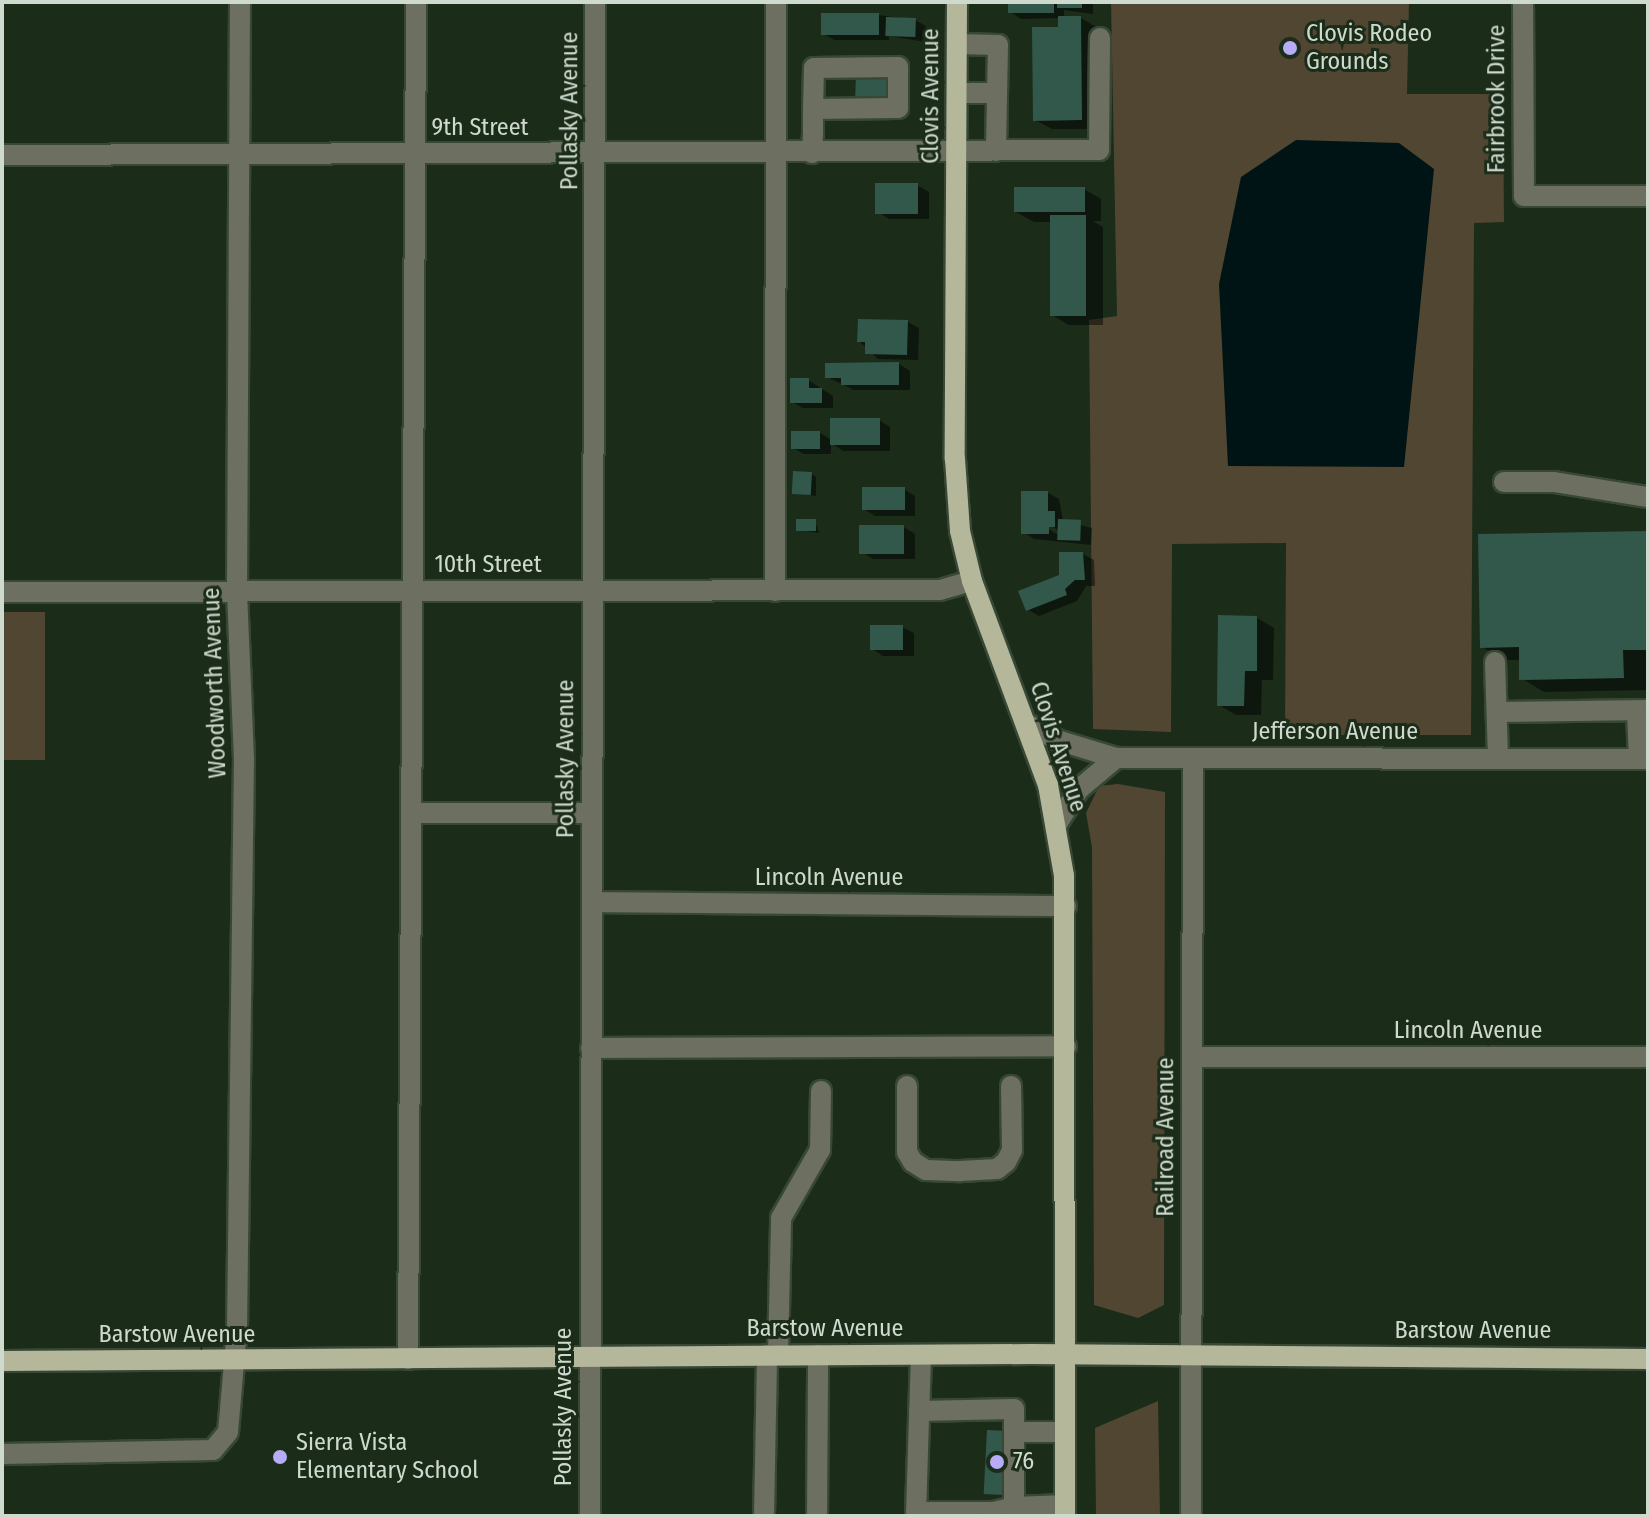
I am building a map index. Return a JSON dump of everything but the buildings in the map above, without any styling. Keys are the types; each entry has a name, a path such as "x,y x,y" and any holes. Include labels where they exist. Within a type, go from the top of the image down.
{"main road":[{"name":"Clovis Avenue","path":"957,2 955,459 960,531 972,581 1029,725 1057,824 1066,906 1065,1511"},
{"name":"Barstow Avenue","path":"2,1361 234,1362 1064,1354 1648,1359"}],"street":[{"name":"Woodworth Avenue","path":"2,1454 213,1450 228,1432 234,1362 244,759 237,592 240,2"},
{"path":"408,1359 417,591 416,2"},
{"name":"Pollasky Avenue","path":"590,1516 597,154 595,2"},
{"path":"775,591 776,2"},
{"name":"Fairbrook Drive","path":"1523,2 1524,196 1648,196"},
{"name":"9th Street","path":"2,155 1099,150 1100,38"},
{"path":"957,44 998,45 996,151"},
{"path":"957,93 997,93"},
{"path":"812,153 813,109"},
{"path":"1504,482 1554,482 1648,497"},
{"name":"10th Street","path":"2,592 940,590 972,581"},
{"path":"1495,662 1494,702 1500,712 1498,758"},
{"path":"1500,712 1643,711 1643,759"},
{"name":"Jefferson Avenue","path":"1029,725 1057,740 1116,758 1643,759"},
{"path":"1057,824 1078,790 1116,758"},
{"name":"Railroad Avenue","path":"1191,1516 1193,758"},
{"path":"414,813 592,813"},
{"name":"Lincoln Avenue","path":"592,902 1066,906"},
{"path":"591,1048 1066,1046"},
{"name":"Lincoln Avenue","path":"1192,1057 1648,1057"},
{"path":"907,1086 907,1152 913,1162 926,1170 960,1171 997,1169 1006,1162 1012,1150 1011,1086"},
{"path":"764,1516 781,1218 820,1150 821,1091"},
{"path":"817,1516 818,1355"},
{"path":"921,1355 916,1512 993,1512 1014,1507 1065,1511"},
{"path":"919,1411 1014,1409 1014,1507"},
{"path":"1014,1432 1065,1432"}],"shaded area":[{"path":"1111,2 1409,2 1407,94 1503,94 1504,222 1474,223 1471,735 1285,735 1286,543 1172,544 1171,732 1093,729 1089,320 1117,316"},
{"path":"1296,140 1399,143 1434,169 1404,467 1228,466 1219,284 1241,177"},
{"path":"2,612 45,612 45,760 2,760"},
{"path":"1118,784 1165,792 1164,1305 1138,1318 1094,1305 1092,847 1086,813 1099,786"},
{"path":"1158,1401 1160,1516 1096,1516 1095,1428"}],"place":[{"name":"Clovis Rodeo Grounds","path":"1290,48"},
{"name":"Sierra Vista Elementary School","path":"280,1457"},
{"name":"76","path":"997,1462"}]}
